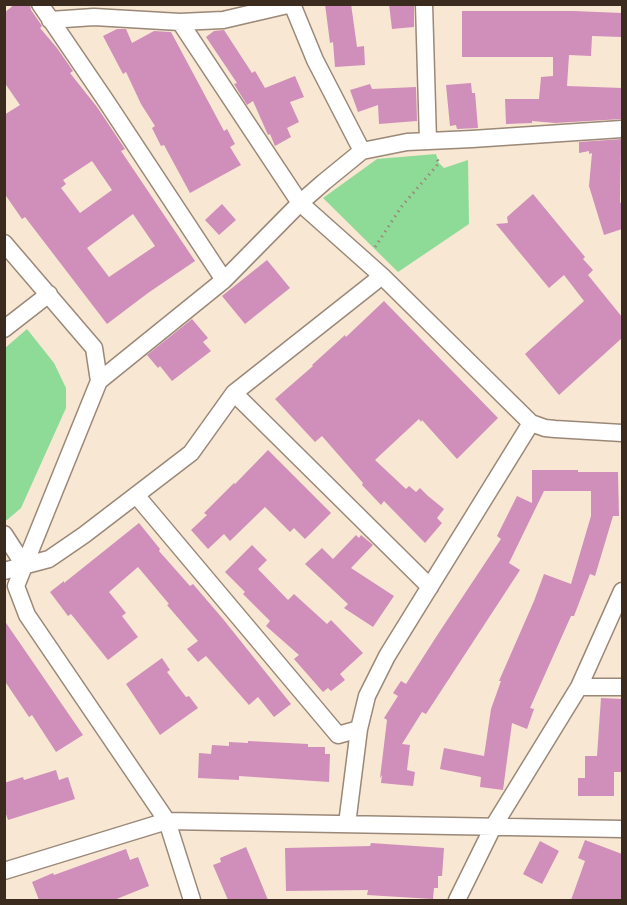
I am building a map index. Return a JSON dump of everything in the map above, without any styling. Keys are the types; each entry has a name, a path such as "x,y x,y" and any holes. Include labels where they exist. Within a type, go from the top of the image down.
{"street":[{"path":"40,4 224,279"},
{"path":"50,20 94,17 180,22 223,20 292,4 315,60 362,151"},
{"path":"424,4 428,141"},
{"path":"180,22 300,203 382,276 531,423 544,428 622,433"},
{"path":"192,900 167,821 27,615 16,586 99,381 224,279 300,203 362,151 407,142 622,129"},
{"path":"4,243 94,348 99,381"},
{"path":"4,571 49,559 191,453 234,393 382,276"},
{"path":"4,329 49,294"},
{"path":"234,393 430,587"},
{"path":"347,824 359,729 367,696 387,656 531,423"},
{"path":"136,495 338,735 359,729"},
{"path":"4,534 24,565"},
{"path":"457,900 493,827 579,687 622,591"},
{"path":"579,687 622,687"},
{"path":"4,871 167,821 622,829"}],"path":[{"path":"365,261 402,206 439,163 428,141"}],"green space":[{"path":"436,154 439,163 444,168 468,160 469,224 398,272 323,198 377,159"},
{"path":"27,329 54,363 66,388 66,408 21,508 4,520 5,348"}],"building":[{"path":"15,4 30,4 31,10 42,26 40,28 57,48 73,71 70,73 97,107 125,149 121,151 195,261 107,324 25,217 22,219 4,193 4,115 20,105 4,82 4,13","holes":["92,161 112,190 80,213 61,188 66,184 63,180","133,214 155,246 109,277 87,248"]},
{"path":"325,4 351,4 357,47 364,46 365,65 335,67 333,42 330,43"},
{"path":"389,4 414,4 414,27 392,29"},
{"path":"462,11 622,13 622,37 592,36 591,56 569,55 567,86 622,88 622,119 555,123 532,121 532,123 506,124 505,99 539,99 541,77 553,76 553,57 462,57"},
{"path":"117,29 126,29 132,43 154,31 171,32 224,131 227,129 235,144 230,147 241,165 190,193 164,145 161,146 152,128 155,126 141,104 126,72 123,74 103,36"},
{"path":"224,30 252,73 255,71 265,88 295,76 304,97 290,102 299,122 287,128 291,137 275,146 253,101 247,105 234,84 237,83 206,37 214,31"},
{"path":"471,83 472,93 475,93 478,128 457,129 456,125 450,126 446,85"},
{"path":"370,84 372,89 416,87 417,121 379,124 378,105 358,112 350,90"},
{"path":"622,139 620,203 622,202 622,229 604,235 589,186 592,153 589,154 589,151 579,153 579,142"},
{"path":"533,194 585,257 583,259 593,270 588,275 622,317 622,338 559,395 525,354 584,301 564,275 549,288 496,224 508,223 507,217"},
{"path":"222,204 236,220 219,235 205,220"},
{"path":"267,260 290,288 245,324 222,296"},
{"path":"384,301 498,418 457,459 419,419 375,460 406,489 409,486 416,492 420,488 444,509 437,518 442,523 425,543 384,501 381,505 322,436 315,442 275,399"},
{"path":"192,319 208,338 203,342 211,351 172,381 147,355"},
{"path":"268,450 331,513 305,539 294,528 290,532 265,507 230,541 224,534 208,549 191,530 207,515 204,513"},
{"path":"532,470 618,472 619,516 613,516 595,576 590,574 574,616 571,616 530,708 534,709 527,729 512,723 503,790 480,787 481,777 440,769 444,748 484,756 491,709 501,681 499,681 544,574 571,584 591,516 591,491 544,491 509,563 520,570 426,714 422,712 402,744 410,745 407,770 415,772 413,786 381,783 387,720 384,718 398,696 393,693 401,681 406,684 501,539 497,536 517,496 532,503"},
{"path":"139,523 160,549 159,551 190,586 193,584 291,704 274,717 258,697 249,705 206,656 198,662 187,649 198,641 138,567 109,592 126,613 122,616 138,637 108,660 71,614 68,616 50,592"},
{"path":"356,535 359,538 361,535 373,545 351,568 394,596 373,627 344,608 348,604 305,564 322,548 333,559"},
{"path":"252,545 267,560 258,569 288,600 294,594 327,624 331,620 363,653 340,674 345,680 331,691 328,688 323,692 294,659 299,655 266,626 270,621 225,572"},
{"path":"4,620 83,735 56,752 32,715 29,717 4,680"},
{"path":"162,658 170,670 167,672 186,697 189,696 198,708 160,735 126,684"},
{"path":"601,698 622,699 622,772 614,772 614,796 578,796 578,778 585,778 585,756 597,756"},
{"path":"248,741 325,747 325,754 330,754 329,782 239,776 239,780 198,778 199,753 211,754 212,745 229,746 229,742 248,743"},
{"path":"56,770 59,780 68,777 75,799 8,820 4,808 4,783 23,777 24,780"},
{"path":"585,840 622,854 622,900 571,900 585,861 578,858"},
{"path":"540,841 559,851 542,884 523,874"},
{"path":"371,843 444,848 442,876 438,876 438,888 434,888 433,899 367,895 368,890 286,891 285,848 370,846"},
{"path":"246,847 268,900 228,900 213,865 221,862 220,858"},
{"path":"126,849 130,860 138,857 149,886 114,900 39,900 32,882"}]}
